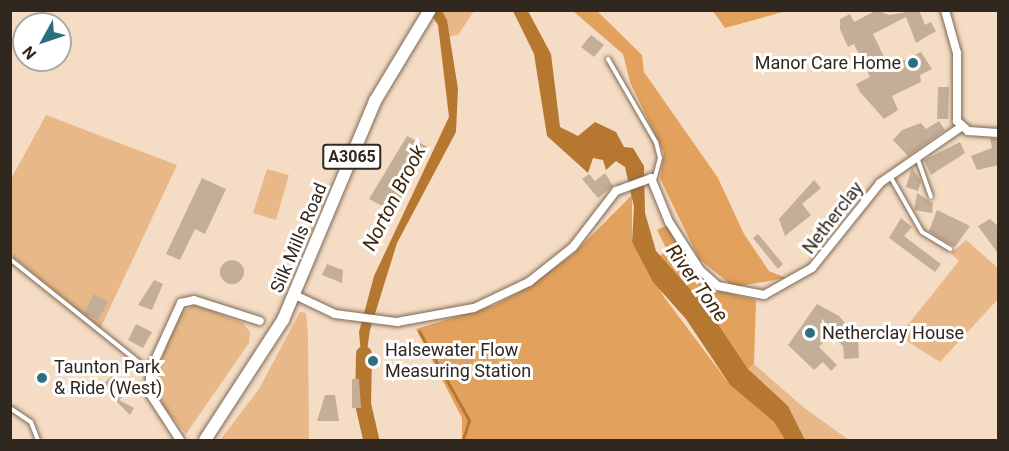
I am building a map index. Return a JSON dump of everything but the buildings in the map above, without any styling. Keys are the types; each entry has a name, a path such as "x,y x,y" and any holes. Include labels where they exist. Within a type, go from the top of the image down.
{"main road":[{"name":"Silk Mills Road","path":"205,441 295,295 375,101 430,10"}],"street":[{"path":"945,10 957,53 955,116 961,127 999,133"},
{"name":"Netherclay","path":"651,180 669,222 700,270 718,286 764,296 813,268 853,212 890,175 961,127"},
{"path":"295,295 335,314 408,322 503,298 573,247 608,199 627,186 651,180"},
{"path":"180,441 150,394 150,371 185,298 243,318 260,321"}],"lane":[{"path":"608,59 656,142 660,158 651,180"},
{"path":"917,156 931,197"},
{"path":"890,175 922,232 950,249"},
{"path":"10,259 150,371"},
{"path":"10,408 31,422 38,441"}],"shaded area":[{"path":"786,10 725,28 713,11"},
{"path":"429,11 442,11 447,20 458,89 456,132 397,243 370,330 363,377 359,332 374,276 449,117 438,25"},
{"path":"442,11 474,11 459,34 449,37"},
{"path":"513,11 528,11 551,54 560,127 578,136 595,122 616,132 624,147 633,148 644,166 645,213 656,251 708,309 748,369 788,406 805,440 785,440 774,422 730,385 686,319 653,282 632,242 634,207 625,167 616,161 606,170 603,160 593,158 588,173 547,136 534,54"},
{"path":"573,11 597,11 642,55 644,72 718,178 744,234 769,271 786,278 734,287 699,259 660,178 664,153 630,82 623,54"},
{"path":"46,115 177,165 100,329 11,255 11,179"},
{"path":"267,169 289,175 276,220 253,213"},
{"path":"632,195 632,242 664,297 730,385 774,422 785,440 462,440 462,418 416,329 495,305 525,289 572,255"},
{"path":"667,225 681,251 716,290 756,300 754,364 748,369 708,309 660,256 667,250 657,230"},
{"path":"966,240 998,268 998,299 940,362 899,336 959,261 951,253"},
{"path":"195,305 243,323 250,332 249,343 186,434 162,405 154,380 179,313"},
{"path":"300,312 306,313 308,336 309,440 220,440 259,389"},
{"path":"754,364 803,407 849,440 805,440 748,369"}],"waterway":[{"path":"419,331 469,420 463,440"},
{"name":"Norton Brook","path":"364,354 363,404 371,440"}],"place":[{"name":"Manor Care Home","path":"913,63"},
{"name":"Netherclay House","path":"810,333"},
{"name":"Halsewater Flow Measuring Station","path":"373,361"},
{"name":"Taunton Park & Ride (West)","path":"42,378"}],"water label":[{"name":"River Tone","path":"697,283"}]}
